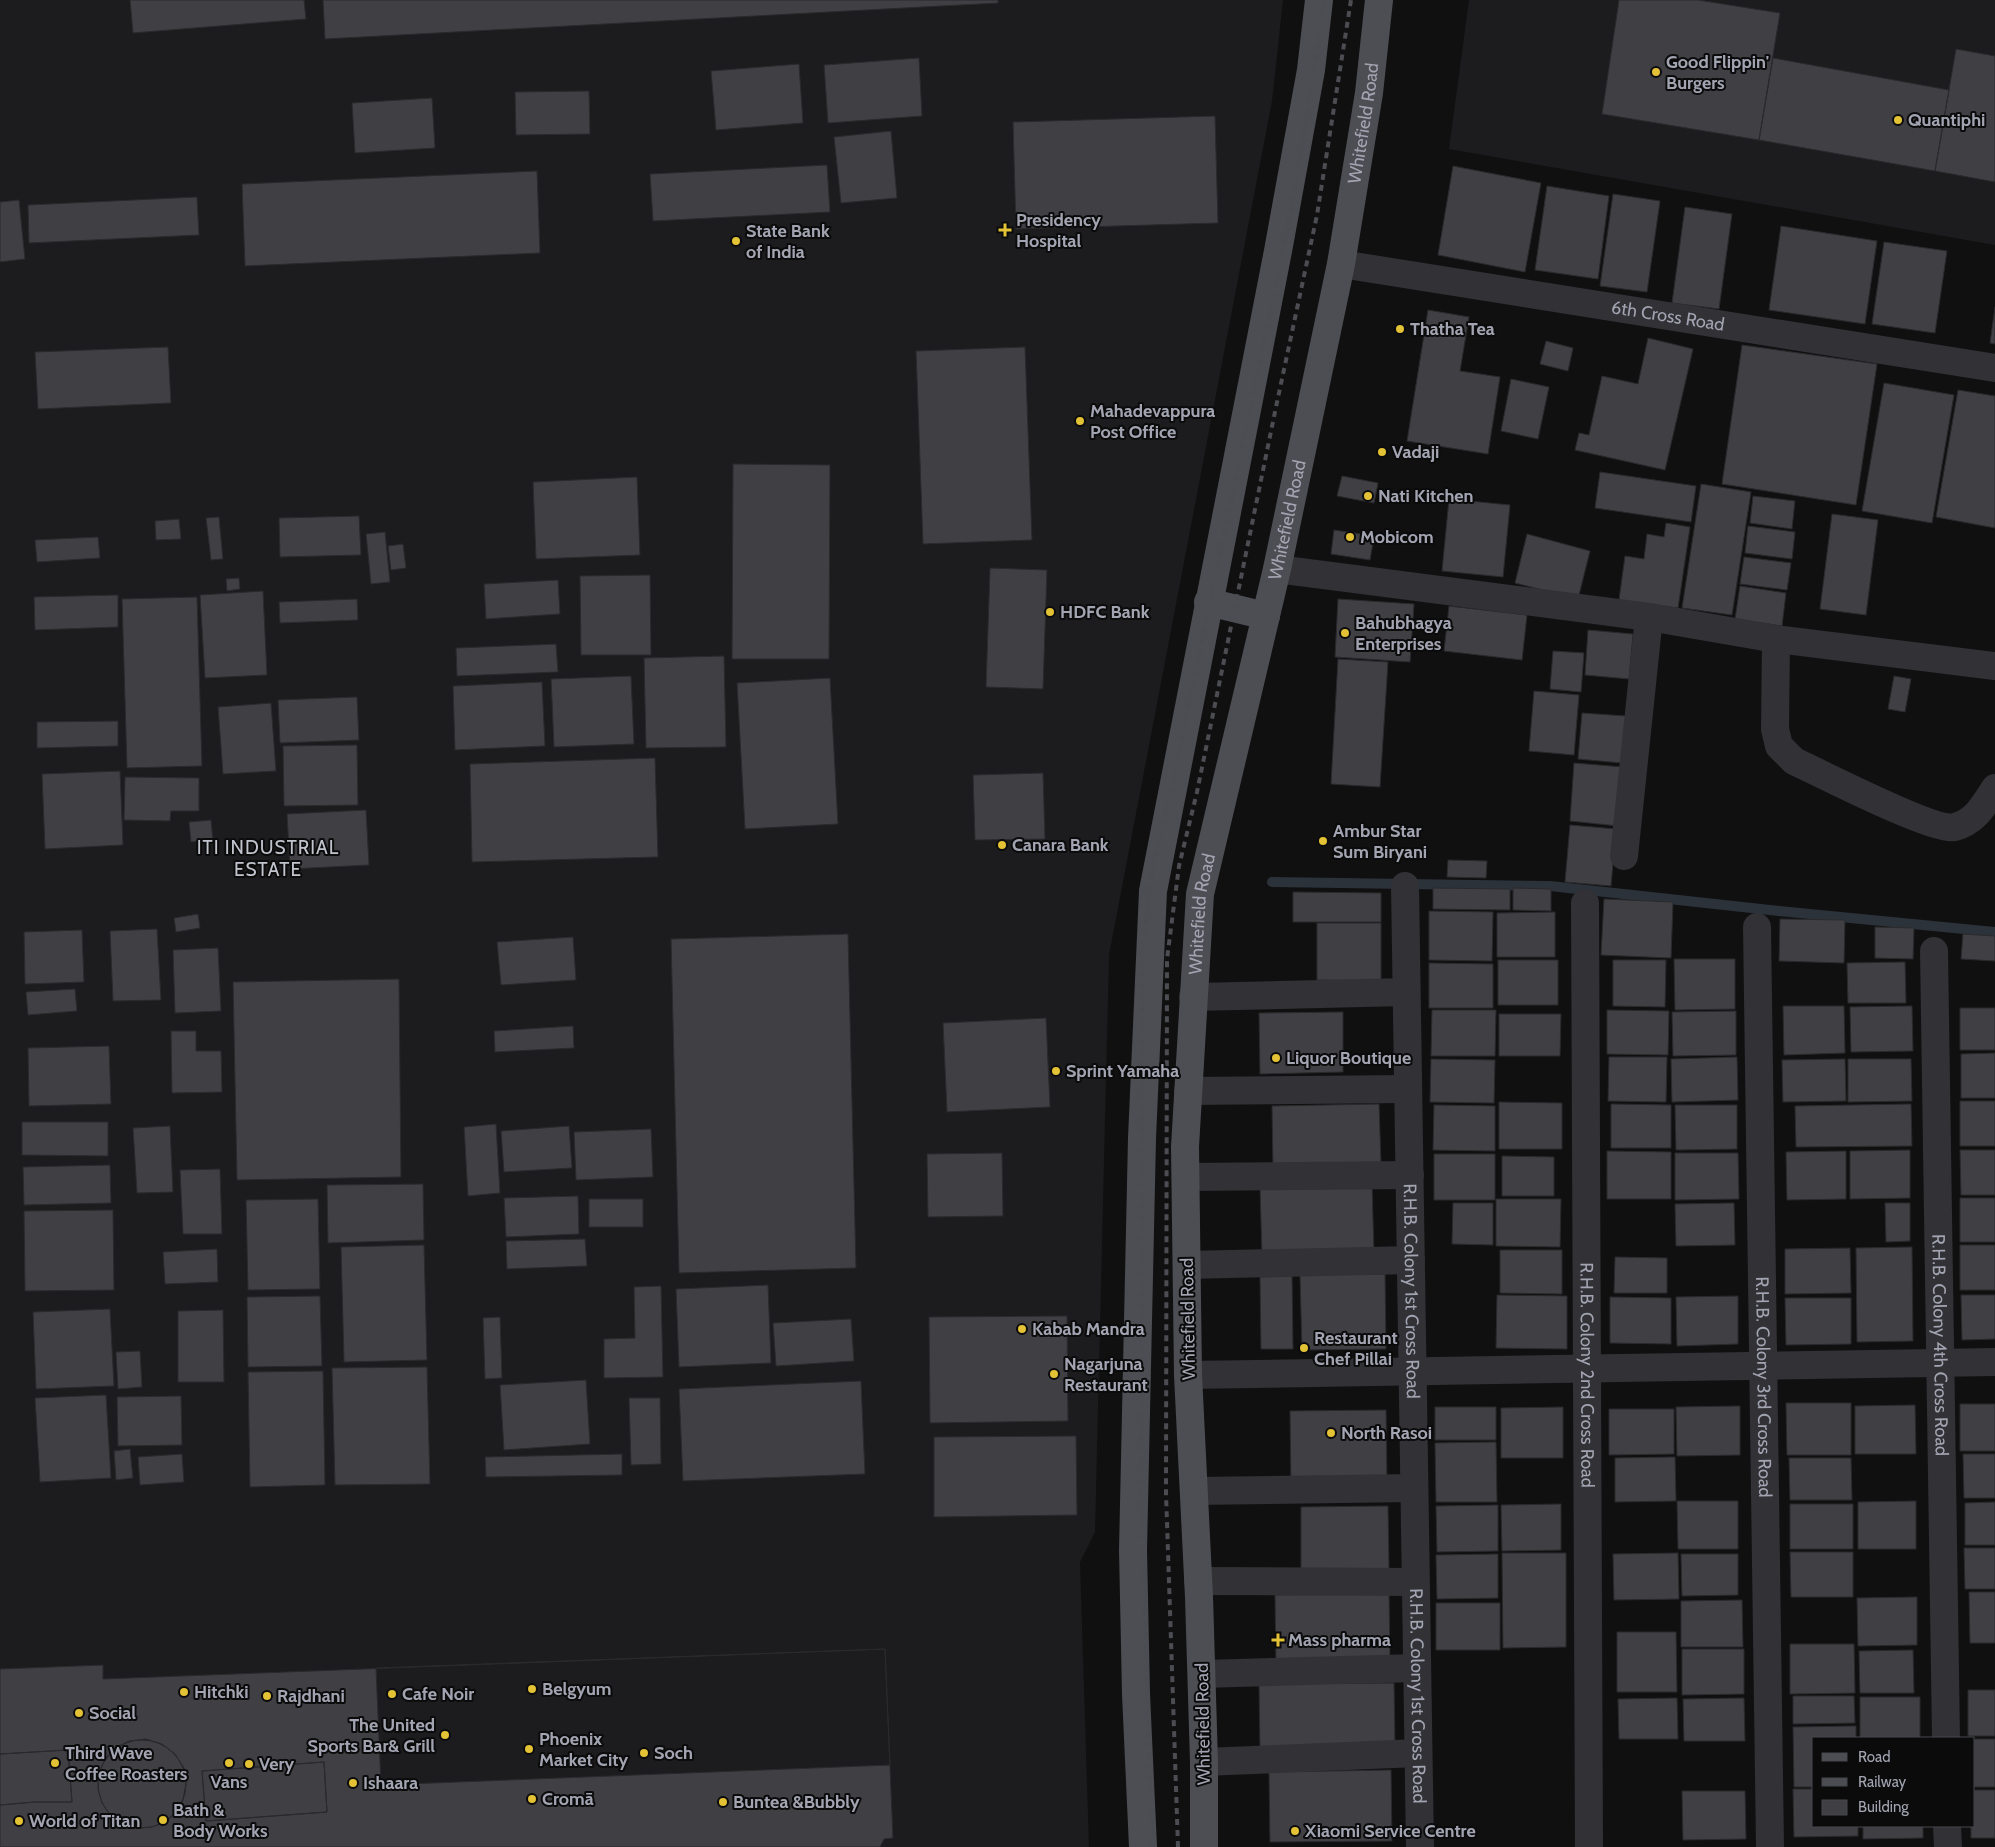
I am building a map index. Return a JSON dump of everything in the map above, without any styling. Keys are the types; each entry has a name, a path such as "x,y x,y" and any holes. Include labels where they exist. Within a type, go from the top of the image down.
{"main road":[{"path":"1143,1847 1136,1694 1133,1550 1142,1138 1153,891 1278,251 1311,70 1319,0"},
{"name":"Whitefield Road","path":"1204,1847 1202,1674 1188,1374 1185,1147 1200,894 1277,570 1341,264 1369,92 1379,0"},
{"path":"1208,602 1266,616"}],"street":[{"name":"6th Cross Road","path":"1341,264 1995,368"},
{"path":"1277,570 1649,617 1776,640 1995,666"},
{"path":"1624,856 1649,617"},
{"path":"1776,640 1774,729 1779,746 1794,761 1924,822 1954,827 1978,815 1995,788"},
{"name":"R.H.B. Colony 1st Cross Road","path":"1405,886 1420,1847"},
{"name":"R.H.B. Colony 2nd Cross Road","path":"1586,903 1589,1847"},
{"name":"R.H.B. Colony 3rd Cross Road","path":"1757,928 1770,1847"},
{"name":"R.H.B. Colony 4th Cross Road","path":"1934,951 1946,1737"},
{"path":"1193,997 1406,992"},
{"path":"1188,1091 1408,1089"},
{"path":"1186,1178 1410,1175"},
{"path":"1187,1265 1411,1260"},
{"path":"1188,1374 1995,1362"},
{"path":"1194,1491 1414,1488"},
{"path":"1198,1581 1415,1582"},
{"path":"1202,1674 1417,1668"},
{"path":"1204,1762 1418,1753"},
{"path":"1947,1827 1948,1847"}],"shaded area":[{"name":"ITI INDUSTRIAL ESTATE","path":"0,0 1283,0 1272,101 1109,955 1095,1532 1080,1562 1089,1847 0,1847"},
{"path":"1469,0 1995,0 1995,245 1449,149"}],"building":[{"path":"130,0 304,0 306,19 133,33"},
{"path":"323,0 998,0 998,3 325,39"},
{"path":"1619,0 1698,0 1780,13 1759,140 1602,114"},
{"path":"1956,49 1995,56 1995,182 1935,171"},
{"path":"919,58 922,116 828,123 824,65"},
{"path":"1773,58 1949,90 1935,171 1759,140"},
{"path":"799,64 803,123 716,130 711,71"},
{"path":"589,91 590,134 516,135 515,92"},
{"path":"432,98 435,148 355,153 352,103"},
{"path":"1215,116 1218,223 1016,229 1013,122"},
{"path":"891,131 897,198 841,203 834,137"},
{"path":"827,165 830,212 653,221 650,174"},
{"path":"1453,166 1541,183 1525,272 1438,255"},
{"path":"537,171 540,253 245,266 242,184"},
{"path":"1547,186 1609,196 1598,279 1535,270"},
{"path":"1613,194 1660,201 1647,292 1600,286"},
{"path":"197,197 199,235 29,243 28,205"},
{"path":"19,200 25,259 0,262 0,202"},
{"path":"1685,207 1732,214 1719,309 1672,303"},
{"path":"1781,226 1877,241 1865,324 1769,310"},
{"path":"1884,242 1947,251 1935,333 1872,324"},
{"path":"1995,307 1995,344 1990,343"},
{"path":"1428,310 1469,317 1460,371 1500,377 1488,454 1407,441"},
{"path":"1648,338 1693,349 1665,470 1575,450 1579,433 1589,435 1602,376 1638,384"},
{"path":"1546,341 1573,348 1568,371 1540,364"},
{"path":"1742,345 1877,364 1856,505 1722,484"},
{"path":"168,347 171,403 38,409 35,352"},
{"path":"1025,347 1032,540 923,544 916,351"},
{"path":"1511,379 1549,387 1538,439 1501,431"},
{"path":"1884,383 1954,395 1932,523 1862,511"},
{"path":"1958,390 1995,396 1995,528 1936,517"},
{"path":"733,464 830,465 829,659 732,659"},
{"path":"1600,472 1696,486 1691,522 1595,508"},
{"path":"1342,476 1378,483 1374,503 1337,496"},
{"path":"637,477 640,555 536,559 533,482"},
{"path":"1701,484 1751,492 1732,615 1682,608"},
{"path":"1753,496 1795,501 1792,529 1750,523"},
{"path":"1449,499 1510,505 1503,577 1442,571"},
{"path":"1832,514 1878,520 1866,615 1820,609"},
{"path":"359,516 361,555 280,557 279,518"},
{"path":"219,517 223,559 211,560 206,518"},
{"path":"179,519 181,539 156,540 155,521"},
{"path":"1666,523 1690,527 1678,608 1619,600 1625,556 1644,559 1647,534 1664,537"},
{"path":"1748,526 1795,532 1792,559 1745,553"},
{"path":"1334,530 1374,536 1370,560 1331,554"},
{"path":"385,532 390,582 371,584 366,534"},
{"path":"1527,534 1590,551 1578,599 1515,583"},
{"path":"98,537 100,558 37,562 35,540"},
{"path":"403,544 406,568 391,570 388,546"},
{"path":"1744,557 1791,563 1787,590 1740,584"},
{"path":"990,568 1047,570 1043,689 986,687"},
{"path":"650,575 651,655 581,655 580,576"},
{"path":"239,578 240,589 227,591 226,579"},
{"path":"558,580 560,614 486,619 484,584"},
{"path":"1740,586 1786,593 1782,626 1735,619"},
{"path":"263,591 267,675 205,678 200,595"},
{"path":"118,595 118,627 35,630 34,597"},
{"path":"197,597 202,766 127,768 122,599"},
{"path":"357,599 358,620 280,623 279,602"},
{"path":"1338,599 1414,604 1410,662 1335,657"},
{"path":"1449,606 1527,615 1522,660 1444,651"},
{"path":"1588,630 1633,634 1629,679 1585,675"},
{"path":"556,644 558,672 457,676 456,648"},
{"path":"1553,651 1584,653 1581,692 1550,689"},
{"path":"724,656 726,747 646,748 644,658"},
{"path":"1338,659 1388,662 1380,787 1331,784"},
{"path":"631,676 634,744 554,747 551,679"},
{"path":"1894,676 1911,679 1905,712 1888,709"},
{"path":"830,678 838,824 745,829 737,683"},
{"path":"542,682 545,746 455,750 453,686"},
{"path":"1534,691 1579,695 1574,755 1529,751"},
{"path":"357,697 359,740 280,743 278,700"},
{"path":"271,703 276,771 223,774 218,707"},
{"path":"1582,713 1626,716 1622,763 1578,759"},
{"path":"118,721 118,746 37,748 37,722"},
{"path":"357,745 358,805 284,806 283,746"},
{"path":"655,758 658,857 472,862 470,764"},
{"path":"1574,763 1623,767 1618,826 1570,821"},
{"path":"120,771 123,845 45,849 42,774"},
{"path":"1043,773 1045,839 975,840 973,775"},
{"path":"125,777 199,778 199,811 171,811 170,821 124,820"},
{"path":"366,810 369,865 290,869 287,814"},
{"path":"211,820 213,840 191,842 189,822"},
{"path":"1570,825 1616,829 1611,886 1565,882"},
{"path":"1448,860 1487,861 1486,878 1447,877"},
{"path":"1433,888 1510,889 1510,910 1433,909"},
{"path":"1513,888 1551,889 1551,911 1513,910"},
{"path":"1293,892 1381,893 1381,922 1293,922"},
{"path":"1604,899 1673,902 1671,958 1601,955"},
{"path":"1429,911 1493,912 1492,961 1429,960"},
{"path":"1555,912 1555,957 1497,957 1497,913"},
{"path":"198,914 200,928 176,932 174,918"},
{"path":"1780,919 1845,920 1844,963 1779,961"},
{"path":"1317,923 1381,923 1381,981 1317,980"},
{"path":"1875,927 1914,928 1913,959 1875,958"},
{"path":"157,929 161,1000 113,1001 110,931"},
{"path":"82,930 84,982 25,984 24,932"},
{"path":"848,934 856,1268 679,1273 671,939"},
{"path":"1963,934 1995,936 1995,961 1961,959"},
{"path":"573,937 576,980 501,985 497,942"},
{"path":"218,948 221,1011 175,1013 173,950"},
{"path":"1674,959 1735,959 1735,1009 1675,1010"},
{"path":"1498,960 1558,960 1558,1005 1498,1005"},
{"path":"1613,960 1666,960 1665,1007 1613,1006"},
{"path":"1905,962 1906,1003 1848,1003 1847,963"},
{"path":"1429,963 1493,964 1493,1008 1429,1008"},
{"path":"399,979 401,1177 237,1180 233,982"},
{"path":"75,989 77,1011 28,1015 26,992"},
{"path":"1783,1006 1844,1006 1845,1053 1784,1055"},
{"path":"1912,1006 1913,1051 1851,1052 1850,1007"},
{"path":"1960,1008 1995,1008 1995,1050 1960,1050"},
{"path":"1432,1010 1496,1010 1495,1056 1431,1056"},
{"path":"1607,1010 1669,1011 1668,1055 1607,1054"},
{"path":"1736,1011 1736,1055 1673,1056 1672,1012"},
{"path":"1343,1012 1343,1072 1260,1074 1259,1013"},
{"path":"1499,1014 1561,1014 1560,1056 1499,1056"},
{"path":"1046,1018 1050,1107 947,1112 943,1023"},
{"path":"573,1026 574,1048 495,1052 494,1031"},
{"path":"171,1031 196,1031 196,1051 221,1051 222,1092 172,1093"},
{"path":"109,1046 111,1104 29,1106 28,1048"},
{"path":"1995,1053 1995,1098 1961,1098 1961,1054"},
{"path":"1609,1057 1667,1057 1666,1102 1608,1101"},
{"path":"1737,1057 1738,1100 1672,1102 1671,1059"},
{"path":"1431,1059 1495,1060 1494,1103 1430,1102"},
{"path":"1845,1059 1846,1101 1783,1102 1782,1060"},
{"path":"1848,1059 1911,1059 1912,1101 1848,1102"},
{"path":"1960,1101 1995,1101 1995,1146 1960,1146"},
{"path":"1499,1102 1562,1103 1562,1149 1499,1149"},
{"path":"1379,1104 1381,1164 1273,1166 1272,1106"},
{"path":"1611,1104 1671,1105 1671,1148 1611,1148"},
{"path":"1911,1104 1912,1146 1796,1147 1795,1106"},
{"path":"1434,1105 1495,1106 1495,1151 1433,1150"},
{"path":"1675,1105 1737,1105 1737,1149 1676,1150"},
{"path":"22,1122 108,1122 108,1156 22,1155"},
{"path":"496,1124 500,1193 468,1196 464,1127"},
{"path":"170,1126 173,1192 137,1193 133,1128"},
{"path":"569,1126 572,1168 504,1172 501,1131"},
{"path":"651,1129 653,1177 576,1180 574,1132"},
{"path":"1910,1150 1910,1198 1850,1199 1850,1151"},
{"path":"1960,1150 1995,1150 1995,1195 1961,1195"},
{"path":"1607,1151 1671,1152 1671,1199 1607,1199"},
{"path":"1846,1151 1846,1199 1787,1200 1786,1152"},
{"path":"1002,1153 1003,1216 928,1217 927,1154"},
{"path":"1675,1153 1738,1153 1739,1199 1675,1200"},
{"path":"1434,1154 1495,1154 1495,1200 1434,1200"},
{"path":"1502,1156 1554,1157 1554,1196 1502,1196"},
{"path":"110,1165 111,1203 24,1205 23,1167"},
{"path":"220,1169 222,1234 183,1234 180,1170"},
{"path":"423,1184 424,1240 328,1243 327,1185"},
{"path":"1372,1184 1374,1254 1262,1256 1260,1186"},
{"path":"578,1196 579,1234 506,1237 504,1198"},
{"path":"1960,1198 1995,1198 1995,1242 1960,1242"},
{"path":"318,1199 320,1289 248,1290 246,1200"},
{"path":"589,1199 643,1199 643,1227 589,1227"},
{"path":"1496,1199 1561,1199 1560,1247 1496,1246"},
{"path":"1453,1203 1493,1203 1493,1245 1452,1244"},
{"path":"1734,1203 1735,1245 1676,1246 1675,1204"},
{"path":"1885,1203 1910,1203 1910,1241 1886,1242"},
{"path":"113,1210 114,1290 25,1291 24,1211"},
{"path":"585,1239 587,1266 507,1269 506,1241"},
{"path":"424,1245 427,1360 344,1362 341,1247"},
{"path":"1960,1245 1995,1245 1995,1290 1960,1290"},
{"path":"1912,1247 1913,1341 1857,1342 1856,1248"},
{"path":"1850,1248 1851,1293 1785,1294 1785,1249"},
{"path":"217,1249 218,1282 165,1284 163,1252"},
{"path":"1500,1250 1562,1250 1562,1294 1500,1293"},
{"path":"1615,1257 1667,1258 1667,1293 1614,1293"},
{"path":"1385,1274 1386,1349 1302,1350 1300,1275"},
{"path":"1292,1276 1293,1349 1261,1349 1260,1277"},
{"path":"768,1285 771,1363 679,1367 676,1289"},
{"path":"661,1286 663,1377 604,1378 604,1339 635,1338 634,1287"},
{"path":"1497,1295 1567,1296 1567,1349 1496,1348"},
{"path":"1961,1295 1995,1295 1995,1339 1962,1340"},
{"path":"320,1296 322,1366 248,1367 247,1297"},
{"path":"1738,1296 1738,1344 1677,1346 1676,1297"},
{"path":"1610,1297 1671,1298 1671,1344 1610,1343"},
{"path":"1785,1298 1851,1298 1851,1344 1786,1345"},
{"path":"110,1309 114,1386 36,1389 33,1312"},
{"path":"223,1310 224,1382 178,1382 178,1311"},
{"path":"1067,1316 1068,1421 930,1423 929,1317"},
{"path":"500,1317 502,1378 485,1379 483,1318"},
{"path":"851,1319 854,1361 776,1366 773,1323"},
{"path":"140,1351 142,1387 118,1389 116,1352"},
{"path":"427,1367 430,1484 335,1485 332,1368"},
{"path":"323,1371 325,1485 250,1487 248,1372"},
{"path":"586,1380 590,1444 504,1450 500,1385"},
{"path":"861,1381 865,1474 683,1481 679,1389"},
{"path":"106,1395 111,1478 40,1482 35,1398"},
{"path":"181,1396 182,1445 118,1446 117,1397"},
{"path":"629,1398 660,1398 661,1464 631,1465"},
{"path":"1786,1403 1851,1403 1851,1455 1787,1455"},
{"path":"1960,1404 1995,1404 1995,1451 1960,1451"},
{"path":"1915,1405 1916,1454 1855,1454 1855,1406"},
{"path":"1740,1406 1740,1455 1677,1456 1676,1407"},
{"path":"1435,1407 1496,1407 1496,1440 1435,1440"},
{"path":"1563,1407 1563,1458 1501,1458 1501,1408"},
{"path":"1609,1409 1674,1409 1674,1454 1609,1455"},
{"path":"1386,1410 1387,1483 1291,1484 1290,1411"},
{"path":"1076,1436 1077,1515 934,1517 934,1437"},
{"path":"1496,1442 1497,1502 1436,1502 1435,1443"},
{"path":"130,1449 133,1478 116,1480 114,1451"},
{"path":"182,1454 184,1482 140,1485 138,1457"},
{"path":"622,1454 622,1475 486,1477 485,1457"},
{"path":"1963,1454 1995,1454 1995,1498 1964,1498"},
{"path":"1675,1457 1676,1501 1615,1502 1615,1458"},
{"path":"1789,1458 1851,1458 1852,1500 1790,1500"},
{"path":"1677,1501 1738,1501 1738,1549 1678,1549"},
{"path":"1916,1501 1916,1549 1858,1549 1858,1502"},
{"path":"1995,1502 1995,1545 1965,1545 1965,1503"},
{"path":"1561,1504 1561,1550 1502,1551 1501,1505"},
{"path":"1790,1504 1853,1504 1853,1549 1790,1549"},
{"path":"1498,1505 1498,1551 1437,1552 1436,1506"},
{"path":"1388,1506 1389,1569 1301,1570 1301,1507"},
{"path":"1964,1548 1995,1548 1995,1589 1965,1589"},
{"path":"1790,1552 1853,1552 1853,1597 1791,1597"},
{"path":"1502,1553 1566,1553 1566,1647 1503,1648"},
{"path":"1678,1553 1679,1599 1614,1600 1613,1554"},
{"path":"1498,1554 1498,1598 1437,1599 1436,1555"},
{"path":"1681,1554 1738,1554 1738,1595 1682,1596"},
{"path":"1969,1592 1995,1592 1995,1643 1970,1643"},
{"path":"1389,1594 1390,1661 1276,1662 1275,1595"},
{"path":"1917,1597 1917,1645 1858,1646 1857,1598"},
{"path":"1742,1600 1743,1647 1681,1647 1681,1601"},
{"path":"1436,1603 1500,1603 1500,1650 1436,1650"},
{"path":"1617,1632 1676,1632 1677,1692 1617,1692"},
{"path":"1790,1644 1854,1644 1855,1693 1790,1694"},
{"name":"Phoenix Market City","path":"885,1649 893,1838 884,1839 880,1847 0,1847 0,1805 35,1802 72,1802 68,1750 0,1754 0,1669 103,1665 103,1679","holes":["146,1739 162,1744 175,1754 184,1768 186,1784 183,1799 176,1812 165,1822 152,1827 137,1828 123,1824 111,1816 102,1803 98,1789 99,1773 105,1759 115,1748 129,1741","324,1762 327,1812 206,1821 202,1771"]},
{"path":"885,1649 890,1765 381,1785 376,1668"},
{"path":"1682,1649 1744,1649 1744,1694 1682,1695"},
{"path":"1913,1650 1914,1693 1860,1693 1859,1651"},
{"path":"1394,1683 1395,1747 1260,1748 1259,1684"},
{"path":"1968,1690 1995,1690 1995,1736 1968,1736"},
{"path":"1793,1696 1854,1696 1855,1723 1793,1724"},
{"path":"1860,1697 1920,1697 1920,1737 1860,1737"},
{"path":"1677,1698 1678,1739 1619,1739 1618,1699"},
{"path":"1744,1698 1745,1741 1684,1741 1683,1699"},
{"path":"1856,1726 1856,1737 1812,1737 1812,1787 1794,1787 1793,1727"},
{"path":"1975,1739 1995,1739 1995,1787 1975,1787"},
{"path":"142,1740 159,1743 167,1747 179,1759 183,1767 186,1784 183,1801 179,1809 167,1821 159,1825 142,1828 125,1825 117,1821 105,1809 101,1801 98,1784 101,1767 105,1759 117,1747 125,1743"},
{"path":"68,1750 72,1802 35,1802 0,1805 0,1754"},
{"path":"324,1762 327,1812 206,1821 202,1771"},
{"path":"1391,1770 1392,1841 1270,1842 1269,1772"},
{"path":"1793,1789 1812,1789 1812,1827 1858,1827 1858,1836 1794,1837"},
{"path":"1975,1790 1995,1790 1995,1838 1971,1838 1971,1827 1975,1827"},
{"path":"1682,1791 1745,1791 1746,1839 1683,1840"},
{"path":"1863,1827 1923,1827 1923,1838 1863,1839"}],"waterway":[{"path":"1272,882 1550,886 1995,932"}],"railway":[{"path":"1152,1847 1141,1494 1142,957 1153,861 1172,786 1291,211 1325,0"},
{"path":"1178,1847 1166,1493 1167,959 1179,866 1197,792 1317,215 1351,0"}],"place":[{"name":"Good Flippin' Burgers","path":"1656,72"},
{"name":"Quantiphi","path":"1898,120"},
{"name":"Presidency Hospital","path":"1005,230"},
{"name":"State Bank of India","path":"736,241"},
{"name":"Thatha Tea","path":"1400,329"},
{"name":"Mahadevappura Post Office","path":"1080,421"},
{"name":"Vadaji","path":"1382,452"},
{"name":"Nati Kitchen","path":"1368,496"},
{"name":"Mobicom","path":"1350,537"},
{"name":"HDFC Bank","path":"1050,612"},
{"name":"Bahubhagya Enterprises","path":"1345,633"},
{"name":"Ambur Star Sum Biryani","path":"1323,841"},
{"name":"Canara Bank","path":"1002,845"},
{"name":"Liquor Boutique","path":"1276,1058"},
{"name":"Sprint Yamaha","path":"1056,1071"},
{"name":"Kabab Mandra","path":"1022,1329"},
{"name":"Restaurant Chef Pillai","path":"1304,1348"},
{"name":"Nagarjuna Restaurant","path":"1054,1374"},
{"name":"North Rasoi","path":"1331,1433"},
{"name":"Mass pharma","path":"1278,1640"},
{"name":"Belgyum","path":"532,1689"},
{"name":"Hitchki","path":"184,1692"},
{"name":"Cafe Noir","path":"392,1694"},
{"name":"Rajdhani","path":"267,1696"},
{"name":"Social","path":"79,1713"},
{"name":"The United Sports Bar& Grill","path":"445,1735"},
{"name":"Phoenix Market City","path":"529,1749"},
{"name":"Soch","path":"644,1753"},
{"name":"Third Wave Coffee Roasters","path":"55,1763"},
{"name":"Vans","path":"229,1763"},
{"name":"Very","path":"249,1764"},
{"name":"Ishaara","path":"353,1783"},
{"name":"Cromā","path":"532,1799"},
{"name":"Buntea &Bubbly","path":"723,1802"},
{"name":"Bath & Body Works","path":"163,1820"},
{"name":"World of Titan","path":"19,1821"},
{"name":"Xiaomi Service Centre","path":"1295,1831"}],"district":[{"name":"ITI INDUSTRIAL ESTATE","path":"268,858"}]}
